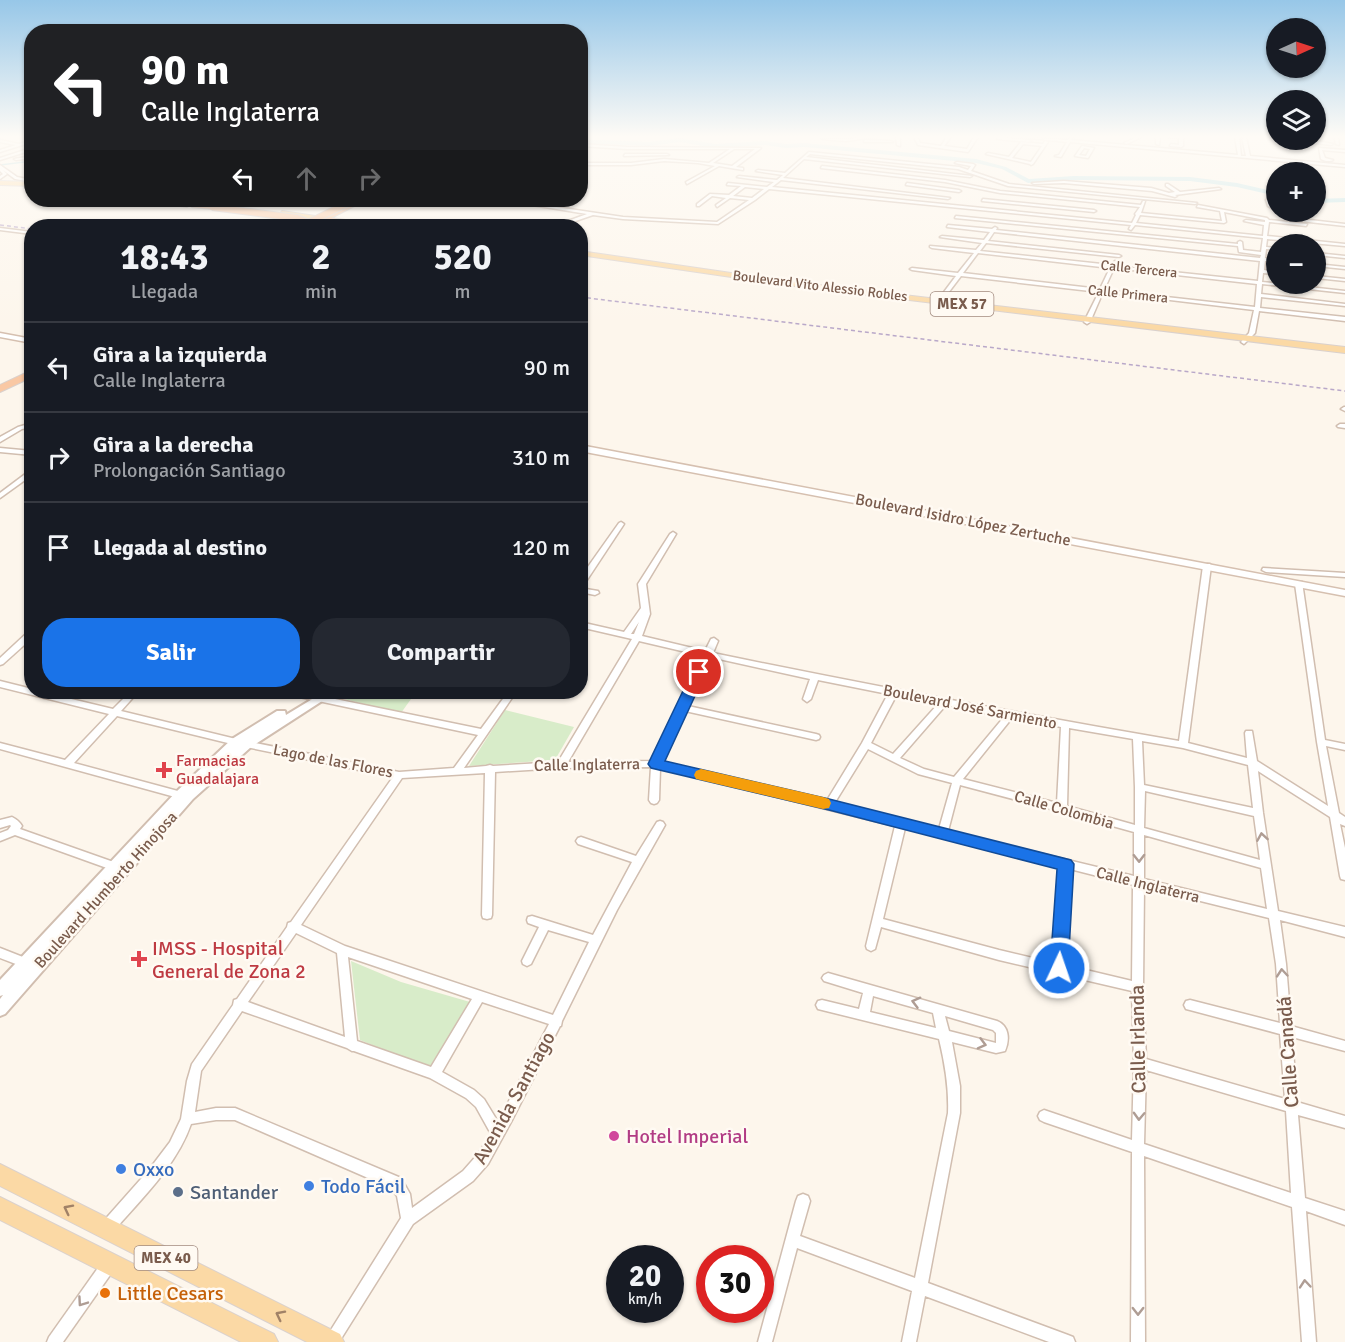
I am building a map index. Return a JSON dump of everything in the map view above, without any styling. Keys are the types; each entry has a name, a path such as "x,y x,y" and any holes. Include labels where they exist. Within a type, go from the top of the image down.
{"highway":[{"path":"212,207 299,219"},
{"path":"312,219 338,207"},
{"path":"323,217 338,207"},
{"path":"313,219 343,207"},
{"path":"323,217 348,207"},
{"path":"323,217 335,219"},
{"path":"0,382 24,370"},
{"path":"0,388 24,377"}],"main road":[{"path":"200,207 277,219"},
{"path":"217,207 281,219"},
{"path":"316,219 323,217 337,219"},
{"name":"Boulevard Vito Alessio Robles","path":"588,256 938,303 1345,352"},
{"path":"0,335 24,340"},
{"path":"0,341 24,346"},
{"name":"Boulevard Isidro López Zertuche","path":"588,444 866,499"},
{"name":"Boulevard Isidro López Zertuche","path":"588,449 1345,585"},
{"name":"Boulevard Isidro López Zertuche","path":"1080,539 1345,593"},
{"name":"MEX 40","path":"0,1175 332,1342"},
{"name":"MEX 40","path":"0,1208 254,1339"}],"street":[{"path":"698,205 705,200"},
{"path":"717,206 725,200"},
{"path":"550,207 623,218 718,223 753,200"},
{"path":"881,200 1265,237"},
{"path":"878,204 885,200"},
{"path":"983,200 1094,211"},
{"path":"938,303 1018,200"},
{"path":"1072,200 1142,206"},
{"path":"1088,321 1145,200"},
{"path":"1158,200 1196,204"},
{"path":"1183,200 1260,217 1266,221"},
{"path":"1164,217 1169,201"},
{"path":"1196,204 1199,220"},
{"path":"1137,214 1224,222 1222,210"},
{"path":"576,219 591,213"},
{"path":"1245,214 1246,223 1267,222 1257,309 1252,333 1247,340"},
{"path":"1260,217 1266,215"},
{"path":"956,217 1239,245"},
{"path":"1300,222 1345,225"},
{"path":"1300,222 1308,225"},
{"path":"1299,234 1300,222"},
{"path":"948,226 1124,245 1264,254"},
{"path":"0,230 24,232"},
{"path":"1242,235 1239,245 1241,251 1264,254"},
{"path":"942,237 1119,255"},
{"path":"1326,243 1345,245"},
{"name":"Calle Tercera","path":"932,247 1345,292"},
{"path":"1326,255 1345,257"},
{"path":"1326,266 1345,268"},
{"name":"Calle Primera","path":"912,269 1345,319"},
{"path":"1261,271 1266,272"},
{"path":"1326,278 1345,280"},
{"path":"1259,296 1345,305"},
{"path":"0,440 24,427"},
{"path":"0,450 24,452"},
{"path":"0,488 24,475"},
{"path":"0,496 24,477"},
{"path":"588,572 621,524"},
{"path":"626,635 646,614 642,584 673,534"},
{"path":"1184,745 1207,566"},
{"path":"1266,570 1345,575"},
{"path":"1299,584 1321,742 1345,876"},
{"path":"588,592 595,593"},
{"path":"561,765 638,638 639,622"},
{"name":"Boulevard José Sarmiento","path":"588,626 707,654 893,693 1184,745 1253,763 1345,822"},
{"path":"0,662 24,641"},
{"path":"654,800 656,764 714,641"},
{"path":"807,699 815,677"},
{"name":"Lago de las Flores","path":"0,684 24,690"},
{"path":"829,804 866,744 893,693"},
{"name":"Lago de las Flores","path":"62,699 241,743 399,775 457,771"},
{"path":"67,764 127,699"},
{"name":"Boulevard Humberto Hinojosa","path":"0,1009 32,965 185,796 241,743 312,699"},
{"path":"341,699 484,733"},
{"path":"457,771 507,699"},
{"path":"894,759 944,702"},
{"path":"683,708 816,737"},
{"path":"943,833 957,780 1010,715"},
{"path":"1062,808 1065,725"},
{"name":"Calle Canadá","path":"1249,733 1287,1030 1309,1342"},
{"name":"Calle Irlanda","path":"1137,737 1140,787 1137,987 1140,1063 1138,1342"},
{"path":"1321,742 1345,747"},
{"name":"Calle Colombia","path":"866,744 921,772 1062,808 1139,832 1267,866"},
{"path":"0,746 185,796"},
{"name":"Calle Inglaterra","path":"457,771 561,765 656,764 829,804 1345,932"},
{"path":"487,915 490,768"},
{"path":"106,1228 172,1147 187,1119 191,1084 196,1068 238,1004 399,775"},
{"path":"1140,787 1258,813"},
{"path":"0,824 8,821 15,822 17,826 13,831 0,837"},
{"path":"871,946 902,823"},
{"name":"Avenida Santiago","path":"332,1342 408,1219 468,1176 480,1164 557,1022 638,860 660,825"},
{"path":"13,831 118,868"},
{"path":"580,841 638,860"},
{"path":"1059,968 1065,864"},
{"path":"532,920 596,940"},
{"path":"878,922 999,955 1137,987"},
{"path":"527,961 546,924"},
{"path":"292,927 342,950 557,1022"},
{"path":"342,950 352,1046"},
{"path":"0,953 32,965"},
{"name":"Boulevard Humberto Hinojosa","path":"0,990 32,965"},
{"path":"822,1005 996,1048 1001,1047 1003,1040 1003,1033 997,1026 828,978"},
{"path":"864,1014 869,989"},
{"path":"434,1074 479,997"},
{"path":"238,1004 434,1074 470,1094 480,1103 498,1134"},
{"path":"1190,1005 1345,1046"},
{"path":"909,1342 955,1102 953,1067 937,1008"},
{"path":"1140,1063 1345,1122"},
{"path":"187,1119 216,1114 235,1114 396,1183 403,1194 408,1219"},
{"path":"1044,1116 1345,1218"},
{"path":"765,1342 803,1201"},
{"path":"793,1240 1068,1342"},
{"path":"54,1342 110,1263"}],"green space":[{"path":"344,699 411,699 401,713"},
{"path":"505,710 574,727 555,760 469,766"},
{"path":"351,961 401,982 470,1002 429,1068 360,1040"}],"waterway":[{"path":"1326,201 1345,200"}],"railway":[{"path":"0,225 24,228"},
{"path":"588,298 1345,391"}],"slow traffic":[{"path":"701,775 823,803"}],"place":[{"name":"Farmacias Guadalajara","path":"164,770"},
{"name":"IMSS - Hospital General de Zona 2","path":"139,959"},
{"name":"Hotel Imperial","path":"614,1136"},
{"name":"Oxxo","path":"121,1169"},
{"name":"Todo Fácil","path":"309,1186"},
{"name":"Santander","path":"178,1192"},
{"name":"Little Cesars","path":"105,1293"}],"route":[{"path":"699,672 656,764 829,804 1065,864 1059,968"}]}
